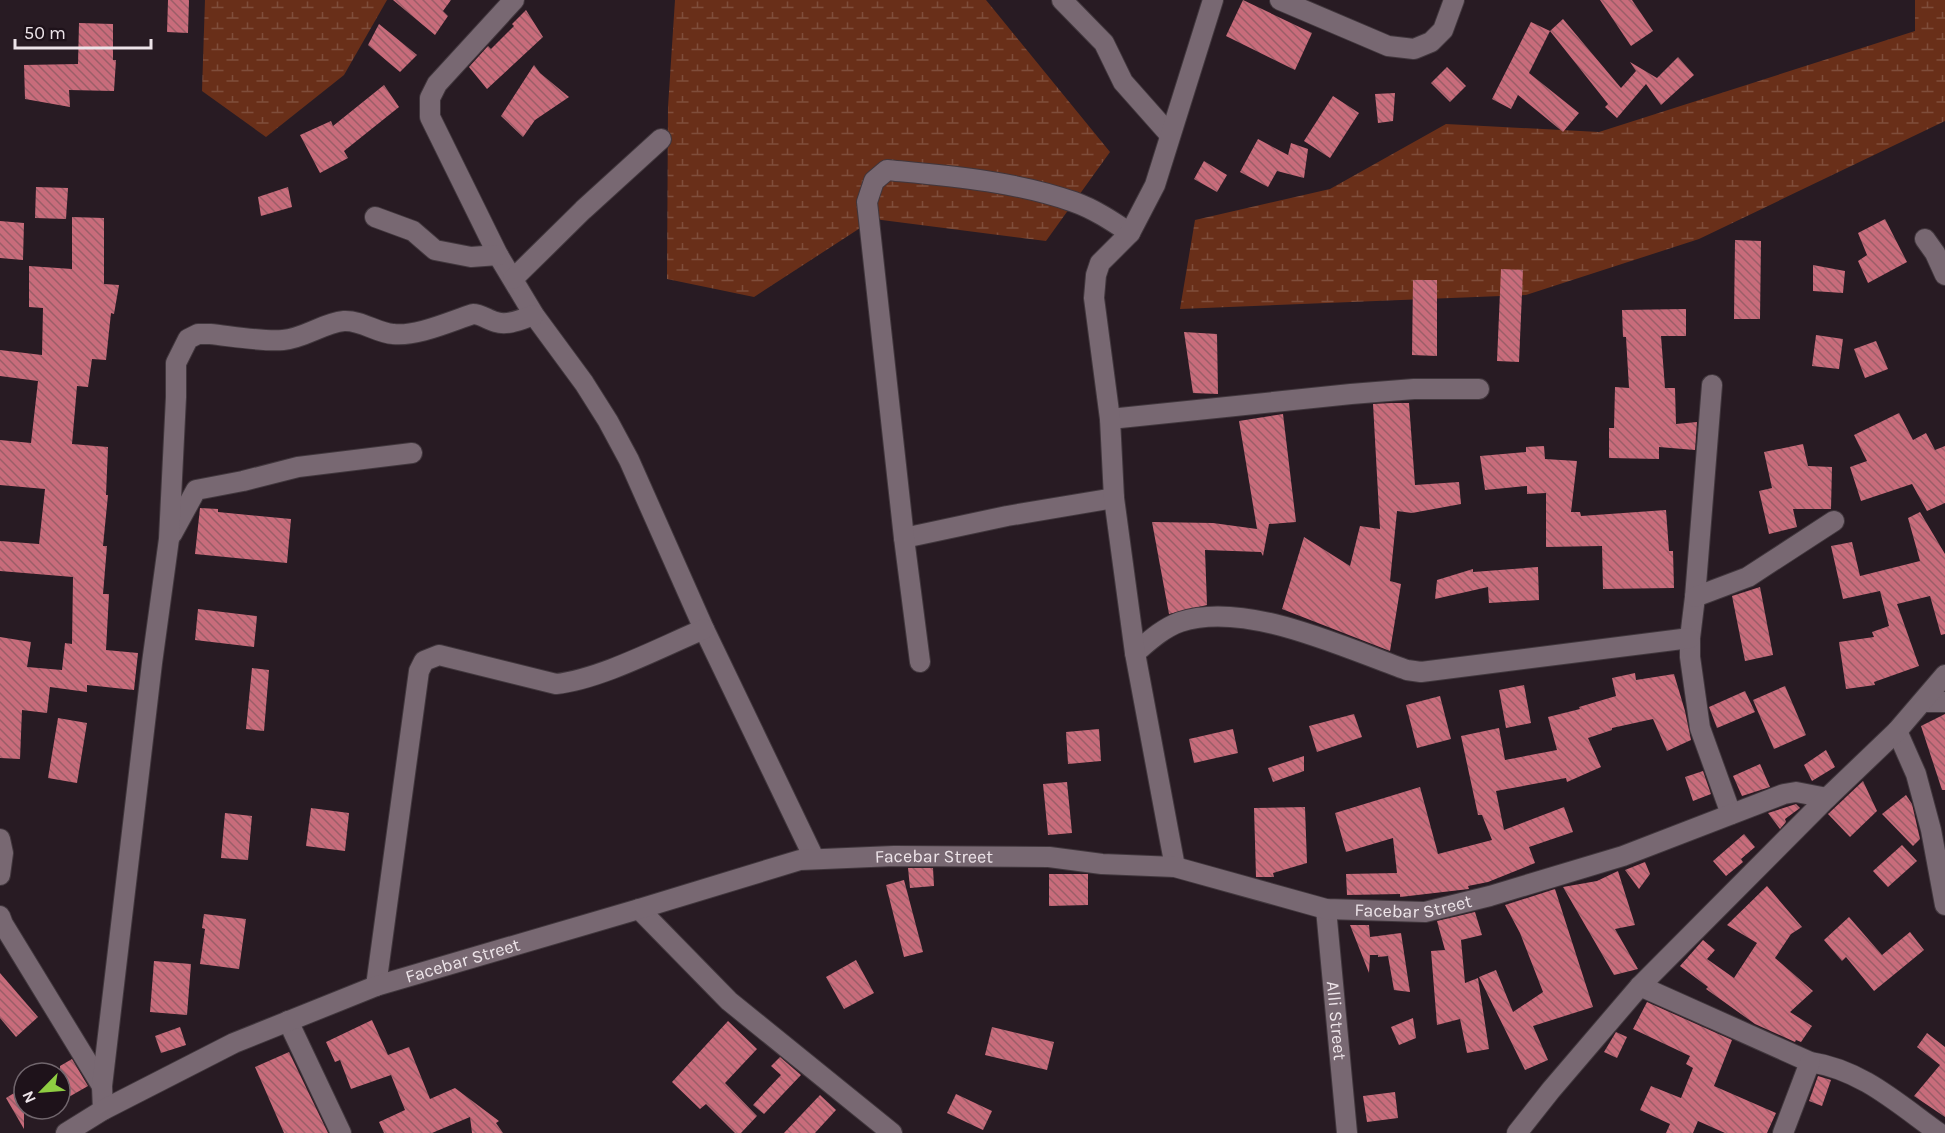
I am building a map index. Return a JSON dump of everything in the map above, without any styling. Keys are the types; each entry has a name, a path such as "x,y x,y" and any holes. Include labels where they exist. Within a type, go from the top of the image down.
{"street":[{"path":"514,0 437,84 430,98 430,117 498,255 534,315 584,383 614,430 704,629 814,858"},
{"path":"1062,0 1104,43 1123,82 1170,135"},
{"path":"1175,867 1135,653 1114,498 1110,419 1094,297 1100,263 1130,233 1155,184 1213,0"},
{"path":"1281,0 1388,46 1414,49 1431,42 1443,30 1454,0"},
{"path":"513,279 583,210 661,139"},
{"path":"920,662 867,202 874,182 887,170 954,176 1026,189 1073,202 1097,212 1130,233"},
{"path":"375,217 413,231 435,250 471,257 498,255"},
{"path":"1925,239 1935,253 1945,275"},
{"path":"103,1110 102,1086 169,539 176,363 188,339 198,334 210,334 283,340 345,321 393,334 406,334 477,314 505,324 534,315"},
{"path":"1712,385 1690,657 1701,728 1731,814"},
{"path":"1110,419 1351,394 1414,389 1479,389"},
{"path":"169,539 196,490 298,467 412,453"},
{"path":"904,538 1007,516 1114,498"},
{"path":"1695,597 1748,577 1834,521"},
{"path":"1135,653 1164,630 1179,623 1193,619 1243,617 1313,635 1407,670 1421,672 1690,638"},
{"path":"376,986 418,671 424,661 439,655 556,684 572,682 607,670 704,629"},
{"path":"1517,1133 1640,987 1827,798 1897,731 1945,675"},
{"path":"1923,702 1945,702"},
{"path":"1897,731 1916,774 1931,830 1945,905"},
{"name":"Facebar Street","path":"66,1133 103,1110 234,1043 376,986 800,860 894,856 1049,857 1102,864 1175,867 1326,909 1425,912 1490,896 1623,856 1790,792 1827,798"},
{"path":"0,839 3,853 0,874"},
{"path":"639,909 729,1001 892,1133"},
{"name":"Alli Street","path":"1326,909 1347,1133"},
{"path":"0,916 102,1086"},
{"path":"1640,987 1810,1062 1832,1066 1864,1079 1939,1133"},
{"path":"288,1021 341,1133"},
{"path":"1783,1133 1810,1062"}],"green space":[{"path":"205,0 387,0 344,75 266,137 202,91"},
{"path":"675,0 986,0 1110,152 1046,241 874,219 754,297 667,279 668,107"},
{"path":"1915,0 1945,0 1945,121 1699,239 1526,295 1180,309 1195,220 1330,189 1446,124 1599,132 1915,31"}],"building":[{"path":"168,0 189,0 188,33 167,32"},
{"path":"393,0 451,0 443,11 448,16 435,35"},
{"path":"1243,0 1312,33 1295,70 1226,36"},
{"path":"1600,0 1632,0 1653,31 1631,46"},
{"path":"526,10 543,37 487,89 469,67 488,46 491,49 514,26 512,24"},
{"path":"1563,19 1621,88 1636,71 1630,62 1657,78 1678,57 1694,75 1661,105 1646,84 1617,118 1605,107 1608,104 1550,31"},
{"path":"1531,22 1550,31 1529,73 1579,113 1563,132 1518,95 1511,109 1492,99"},
{"path":"79,23 113,24 113,60 116,60 114,91 69,90 70,107 25,99 24,65 78,64"},
{"path":"379,24 417,55 400,72 368,45"},
{"path":"534,65 540,73 569,97 535,120 523,137 501,116"},
{"path":"1447,67 1466,86 1450,102 1431,83"},
{"path":"384,85 399,107 344,151 348,158 320,173 300,135 331,121 333,126"},
{"path":"1395,93 1393,121 1378,123 1375,94"},
{"path":"1333,96 1359,113 1330,158 1304,141"},
{"path":"1258,139 1288,155 1291,143 1308,149 1304,178 1277,171 1268,187 1240,172"},
{"path":"1204,161 1227,175 1217,192 1194,179"},
{"path":"36,187 68,188 66,219 35,218"},
{"path":"288,187 292,207 261,216 258,197"},
{"path":"72,217 104,218 104,284 119,285 114,314 111,313 106,360 92,359 88,387 77,386 72,444 108,447 106,495 108,495 103,546 107,546 103,594 109,594 106,650 138,653 134,690 87,685 87,692 50,687 47,713 22,710 20,759 0,758 0,637 31,642 27,667 62,670 65,643 72,644 73,577 0,571 0,541 39,544 45,489 0,485 0,440 31,443 38,381 0,376 0,350 42,355 43,308 29,307 29,266 72,269"},
{"path":"1885,219 1907,262 1868,283 1858,261 1867,255 1858,233"},
{"path":"0,221 24,223 23,260 0,258"},
{"path":"1735,240 1761,241 1760,319 1734,319"},
{"path":"1813,265 1845,271 1843,293 1813,291"},
{"path":"1501,269 1523,270 1519,362 1497,361"},
{"path":"1413,280 1437,280 1437,356 1412,355"},
{"path":"1686,309 1686,336 1661,336 1665,388 1675,388 1676,424 1697,422 1695,450 1659,447 1659,459 1609,458 1609,428 1614,428 1615,387 1629,388 1622,310"},
{"path":"1184,332 1217,334 1218,394 1193,393"},
{"path":"1816,335 1843,339 1839,369 1812,366"},
{"path":"1876,341 1888,369 1865,378 1854,349"},
{"path":"1409,403 1415,485 1459,482 1461,504 1412,513 1397,511 1390,581 1401,584 1390,651 1282,609 1304,537 1350,566 1360,526 1380,529 1373,404"},
{"path":"1899,413 1913,440 1926,433 1935,450 1945,446 1945,503 1927,511 1912,484 1861,501 1850,467 1867,461 1854,435"},
{"path":"1283,414 1296,522 1269,524 1263,556 1261,552 1205,550 1207,605 1169,614 1152,522 1213,523 1257,529 1239,421"},
{"path":"1803,444 1808,466 1832,467 1831,509 1793,509 1797,527 1769,534 1759,491 1772,488 1764,452"},
{"path":"1544,446 1545,459 1577,461 1571,512 1580,512 1581,516 1666,510 1669,551 1673,551 1674,588 1603,589 1602,546 1546,547 1546,493 1527,494 1527,486 1485,490 1480,456 1526,452 1526,447"},
{"path":"200,508 218,509 218,512 291,519 287,563 195,554"},
{"path":"1920,512 1945,554 1945,634 1941,635 1930,596 1897,604 1919,666 1874,682 1875,685 1846,689 1839,642 1874,637 1872,632 1889,626 1880,591 1843,599 1831,546 1852,542 1860,576 1920,561 1908,518"},
{"path":"1538,567 1539,600 1489,603 1488,587 1435,599 1437,580 1473,569 1473,572"},
{"path":"1760,587 1773,655 1745,661 1732,596"},
{"path":"198,609 257,616 254,647 195,640"},
{"path":"252,668 269,670 264,731 246,729"},
{"path":"1635,673 1636,680 1674,674 1691,740 1667,751 1653,719 1612,728 1612,730 1588,738 1601,767 1567,782 1566,778 1496,791 1504,830 1564,807 1573,832 1529,847 1535,863 1488,882 1468,886 1469,889 1400,897 1400,894 1347,895 1346,874 1397,873 1393,838 1346,852 1335,813 1420,787 1438,854 1492,840 1482,815 1478,815 1461,736 1499,728 1505,760 1557,750 1548,717 1616,696 1612,678"},
{"path":"1524,685 1531,723 1506,728 1499,690"},
{"path":"1785,686 1806,735 1774,749 1753,700"},
{"path":"1745,691 1755,712 1717,728 1709,707"},
{"path":"1440,696 1451,739 1417,748 1406,705"},
{"path":"1354,714 1362,737 1317,752 1309,726"},
{"path":"1945,714 1945,790 1942,790 1921,726"},
{"path":"58,718 87,723 77,783 48,778"},
{"path":"1099,729 1101,761 1068,764 1066,732"},
{"path":"1233,729 1238,753 1194,763 1189,739"},
{"path":"1826,750 1835,767 1812,781 1804,765"},
{"path":"1304,756 1304,771 1273,782 1268,768"},
{"path":"1760,764 1770,787 1742,796 1733,776"},
{"path":"1703,771 1711,794 1693,801 1685,777"},
{"path":"1863,781 1877,811 1850,837 1828,814"},
{"path":"1067,782 1072,833 1048,835 1043,784"},
{"path":"1906,795 1912,804 1920,839 1913,846 1882,814"},
{"path":"1796,804 1800,808 1785,819 1786,822 1780,829 1768,813"},
{"path":"1305,807 1307,863 1273,873 1274,877 1256,877 1254,808"},
{"path":"311,808 349,813 345,851 306,846"},
{"path":"225,813 252,816 248,860 221,858"},
{"path":"1744,834 1755,847 1741,859 1743,862 1726,876 1713,861"},
{"path":"1902,845 1917,861 1888,887 1873,871"},
{"path":"1645,862 1650,874 1639,889 1625,870"},
{"path":"908,868 933,868 934,886 910,888"},
{"path":"1618,871 1635,925 1615,929 1638,969 1614,975 1563,887 1597,881"},
{"path":"1049,874 1088,874 1088,905 1049,906"},
{"path":"904,880 923,952 904,957 886,885"},
{"path":"1767,886 1802,927 1791,934 1775,958 1813,991 1790,1012 1812,1026 1801,1042 1796,1040 1795,1042 1755,1024 1706,989 1708,987 1680,966 1703,940 1715,950 1707,959 1734,978 1757,943 1727,925"},
{"path":"1555,889 1593,1007 1533,1026 1548,1060 1525,1070 1479,977 1496,970 1513,1012 1543,992 1520,933 1505,905"},
{"path":"1475,912 1482,935 1461,940 1465,983 1478,978 1489,1049 1467,1053 1460,1019 1437,1025 1431,951 1445,950 1437,921"},
{"path":"204,914 246,919 239,969 200,964 205,929 202,928"},
{"path":"1849,917 1882,955 1910,932 1924,950 1874,991 1846,957 1842,961 1824,940"},
{"path":"1350,925 1369,925 1370,937 1401,933 1410,992 1394,990 1388,956 1370,955 1369,973"},
{"path":"856,960 874,993 844,1009 826,977"},
{"path":"154,961 191,964 187,1015 150,1012"},
{"path":"0,973 38,1017 16,1037 0,1018"},
{"path":"1647,1002 1732,1040 1714,1086 1776,1113 1767,1133 1725,1133 1698,1121 1693,1133 1666,1133 1670,1124 1640,1110 1651,1086 1681,1098 1693,1068 1686,1064 1690,1056 1633,1029"},
{"path":"1413,1018 1416,1038 1399,1045 1391,1027"},
{"path":"372,1020 388,1055 409,1047 430,1099 455,1088 499,1121 496,1123 503,1133 472,1133 470,1117 432,1133 384,1133 379,1122 405,1110 391,1075 351,1089 340,1060 335,1062 326,1042"},
{"path":"728,1021 757,1049 725,1083 757,1116 741,1133 735,1133 706,1104 700,1109 672,1082"},
{"path":"180,1027 186,1045 161,1053 155,1036"},
{"path":"992,1027 1054,1042 1047,1070 985,1055"},
{"path":"1616,1032 1627,1037 1617,1058 1604,1052"},
{"path":"1927,1033 1945,1047 1945,1117 1914,1096 1940,1065 1917,1047"},
{"path":"289,1052 328,1133 284,1133 255,1067"},
{"path":"780,1057 801,1075 764,1114 753,1105 781,1075 771,1066"},
{"path":"72,1059 88,1086 72,1095 72,1061 69,1061"},
{"path":"1818,1076 1831,1080 1822,1106 1809,1101"},
{"path":"1395,1092 1398,1118 1367,1122 1363,1096"},
{"path":"12,1094 12,1108 6,1098"},
{"path":"956,1094 992,1111 983,1130 947,1113"},
{"path":"820,1095 836,1110 815,1133 784,1133"}]}
